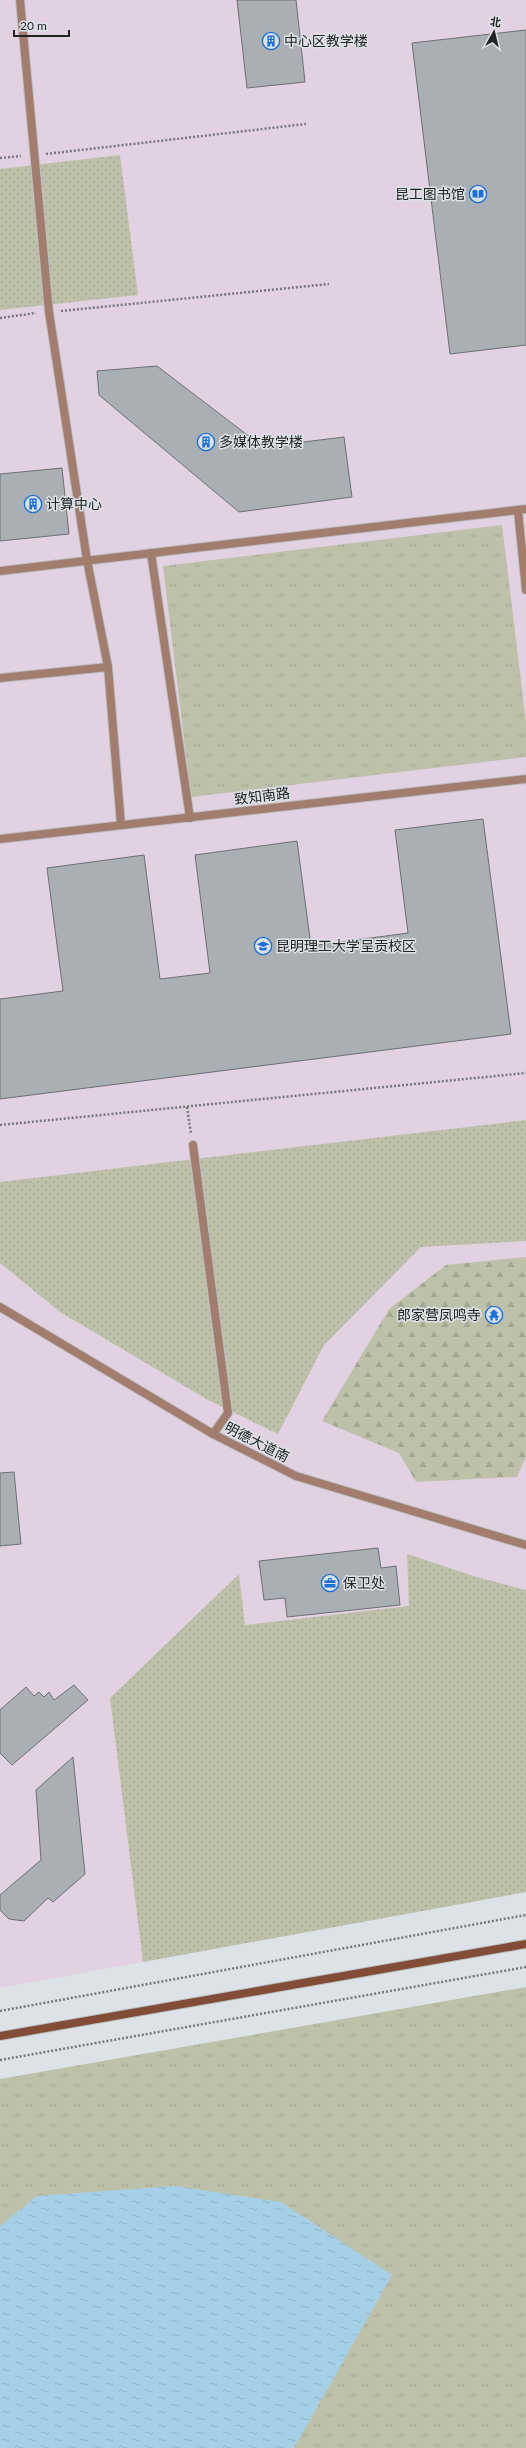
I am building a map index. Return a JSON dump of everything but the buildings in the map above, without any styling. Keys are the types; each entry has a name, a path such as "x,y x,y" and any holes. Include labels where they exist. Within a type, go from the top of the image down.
{"street":[{"path":"20,0 49,312 87,560 108,667 121,825"},
{"path":"0,571 522,510 526,590"},
{"path":"151,553 190,818"},
{"path":"0,678 108,667"},
{"name":"致知南路","path":"0,839 526,779"},
{"path":"193,1145 228,1413 213,1434"},
{"name":"明德大道南","path":"0,1307 213,1434 296,1476 526,1545"},
{"path":"0,2036 526,1944"}],"path":[{"path":"0,158 306,124"},
{"path":"0,318 329,284"},
{"path":"0,1125 526,1072"},
{"path":"187,1107 193,1145"},
{"path":"0,2010 526,1915"},
{"path":"0,2060 526,1967"}],"shaded area":[{"name":"昆明理工大学呈贡校区","path":"0,0 526,0 526,1892 0,1988"}],"green space":[{"path":"120,155 138,295 0,310 0,169"},
{"path":"502,525 526,722 526,757 191,797 163,566"},
{"path":"526,1120 526,1241 421,1247 324,1345 278,1434 208,1400 60,1312 0,1263 0,1182"},
{"path":"526,1257 526,1457 517,1477 416,1482 399,1453 322,1421 389,1309 446,1265"},
{"path":"407,1554 477,1577 526,1590 526,1892 143,1962 110,1698 239,1574 245,1625 409,1606"},
{"path":"526,1987 526,2448 0,2448 0,2079"}],"water":[{"path":"175,2186 281,2202 392,2275 294,2448 0,2448 0,2226 37,2196"}],"place":[{"name":"中心区教学楼","path":"271,41"},
{"name":"昆工图书馆","path":"478,194"},
{"name":"多媒体教学楼","path":"206,442"},
{"name":"计算中心","path":"33,504"},
{"name":"昆明理工大学呈贡校区","path":"263,946"},
{"name":"郎家营凤鸣寺","path":"494,1315"},
{"name":"保卫处","path":"330,1583"}]}
